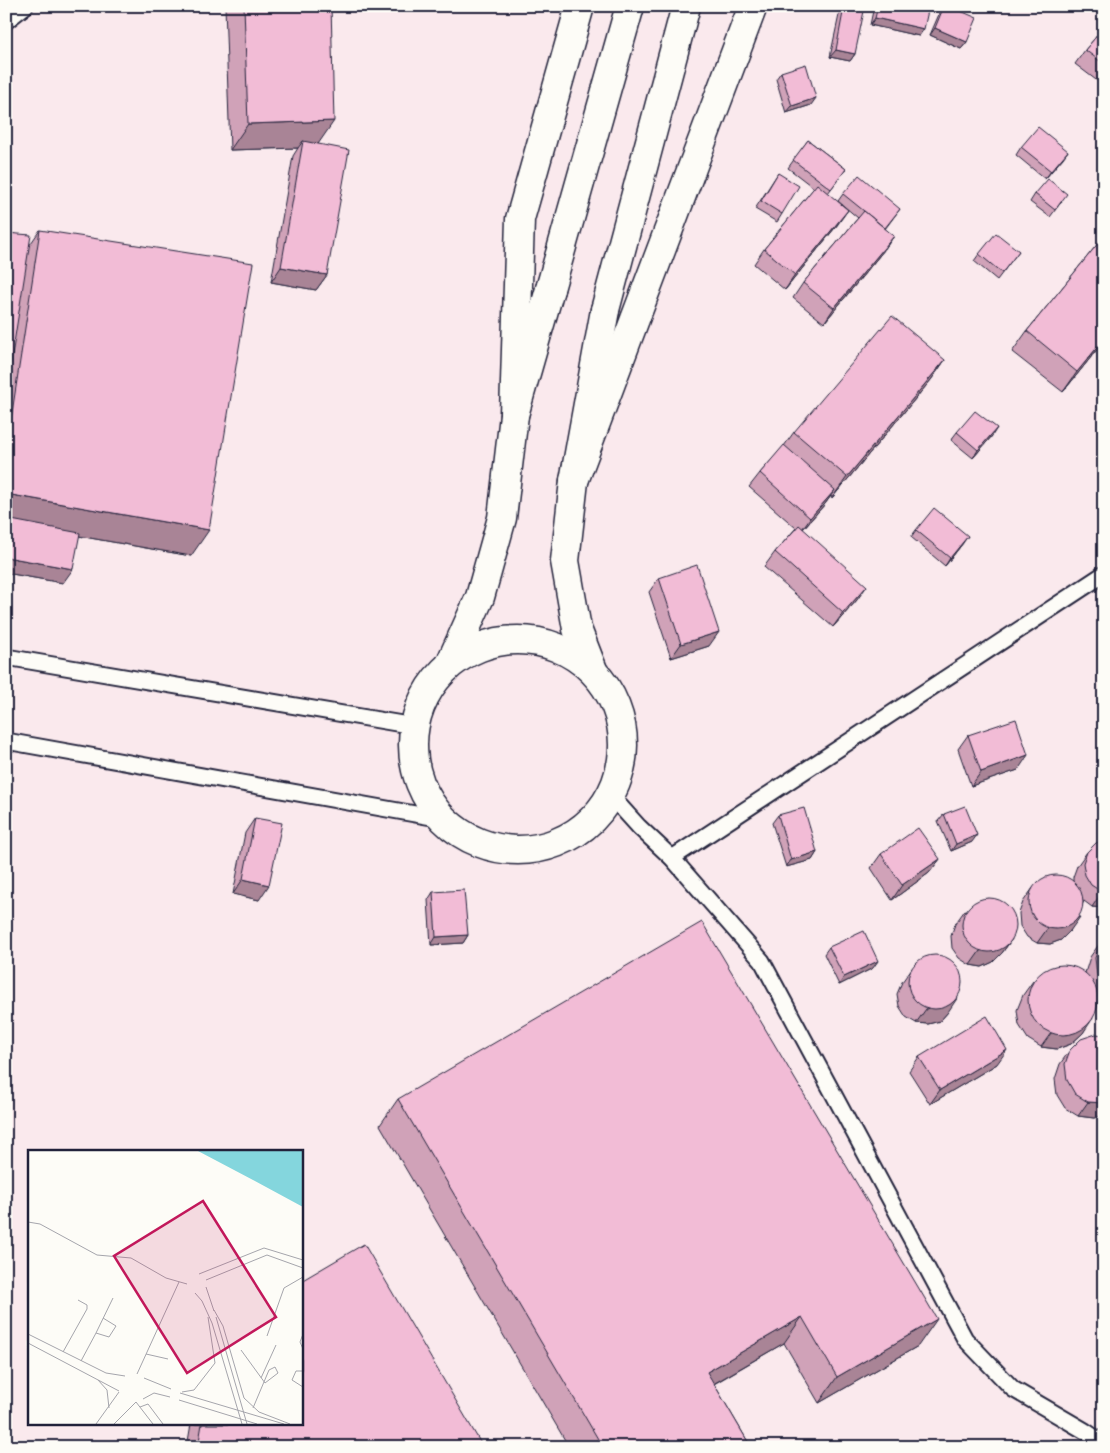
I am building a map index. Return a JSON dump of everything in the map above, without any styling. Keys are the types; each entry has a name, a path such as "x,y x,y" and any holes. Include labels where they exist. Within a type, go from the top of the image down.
{"street":[{"path":"580,6 520,219 514,416 502,518 480,597 450,664 427,692 414,726 414,760 416,768 424,792 443,819 469,839 501,849 534,850 565,840 578,831 592,821 611,796 622,765 623,732 614,700 593,670 577,629 565,561 574,481 604,310 686,6"},
{"path":"514,416 630,6"},
{"path":"574,481 752,6"},
{"path":"450,664 476,648 507,640 538,641 568,652 593,670"}],"lane":[{"path":"6,21 25,6"},
{"path":"672,858 1104,574"},
{"path":"6,657 414,726"},
{"path":"6,741 443,819"},
{"path":"611,796 639,828 672,858 762,961 965,1339 1013,1389 1104,1444"}],"shaded area":[{"path":"6,6 1104,6 1104,1447 6,1447"}],"building":[{"path":"244,6 331,6 334,121 248,124"},
{"path":"878,6 929,6 924,29 875,18"},
{"path":"944,6 949,6 977,18 967,42 935,28"},
{"path":"844,7 864,11 855,54 836,50"},
{"path":"1104,27 1104,64 1085,50"},
{"path":"806,64 816,98 792,106 781,72"},
{"path":"1038,127 1068,151 1051,171 1021,147"},
{"path":"808,140 846,169 831,189 793,160"},
{"path":"303,141 349,150 327,275 281,267"},
{"path":"778,173 799,186 782,214 761,201"},
{"path":"859,175 900,209 885,228 843,194"},
{"path":"1048,179 1067,194 1055,210 1035,194"},
{"path":"817,184 848,210 795,275 764,249"},
{"path":"864,211 894,236 834,308 803,283"},
{"path":"40,230 253,263 209,530 6,494 6,452"},
{"path":"6,233 31,235 6,394"},
{"path":"996,233 1019,251 1002,273 979,254"},
{"path":"1104,236 1104,339 1077,372 1027,331"},
{"path":"892,316 945,360 847,477 794,432"},
{"path":"975,411 997,428 978,450 957,432"},
{"path":"784,445 835,490 810,518 760,473"},
{"path":"934,508 968,536 950,558 916,530"},
{"path":"6,519 80,533 73,569 6,557"},
{"path":"799,525 867,586 843,613 775,552"},
{"path":"697,565 719,632 681,644 659,578"},
{"path":"1016,719 1028,755 981,772 968,735"},
{"path":"965,806 977,835 956,844 944,814"},
{"path":"804,808 817,852 791,860 778,815"},
{"path":"255,818 282,823 269,885 243,879"},
{"path":"918,828 940,859 902,885 881,854"},
{"path":"1104,840 1104,892 1102,892 1091,885 1085,875 1083,863 1087,852 1096,843"},
{"path":"1051,875 1061,875 1071,879 1079,887 1083,902 1079,917 1071,925 1061,929 1051,929 1041,925 1033,917 1029,907 1029,897 1033,887 1041,879"},
{"path":"464,890 468,935 436,937 433,892"},
{"path":"984,898 994,898 1004,902 1012,910 1016,925 1012,940 1004,948 994,952 984,952 974,948 966,940 962,930 962,920 966,910 974,902"},
{"path":"702,922 937,1319 837,1377 802,1317 707,1372 751,1447 585,1447 598,1439 398,1099"},
{"path":"864,931 878,961 844,977 829,947"},
{"path":"1104,939 1104,984 1097,974 1095,958 1100,943"},
{"path":"930,955 940,955 950,959 958,967 962,982 958,997 950,1005 940,1009 930,1009 920,1005 912,997 908,987 908,977 912,967 920,959"},
{"path":"1063,965 1076,968 1088,975 1095,987 1098,1000 1095,1013 1088,1025 1076,1032 1063,1035 1050,1032 1038,1025 1031,1013 1028,1000 1031,987 1038,975 1050,968"},
{"path":"987,1016 1007,1050 940,1090 919,1057"},
{"path":"1096,1034 1104,1035 1104,1103 1088,1102 1075,1094 1067,1080 1065,1064 1070,1050 1081,1039"},
{"path":"364,1244 483,1447 198,1447 202,1426 302,1426 302,1280"}]}
